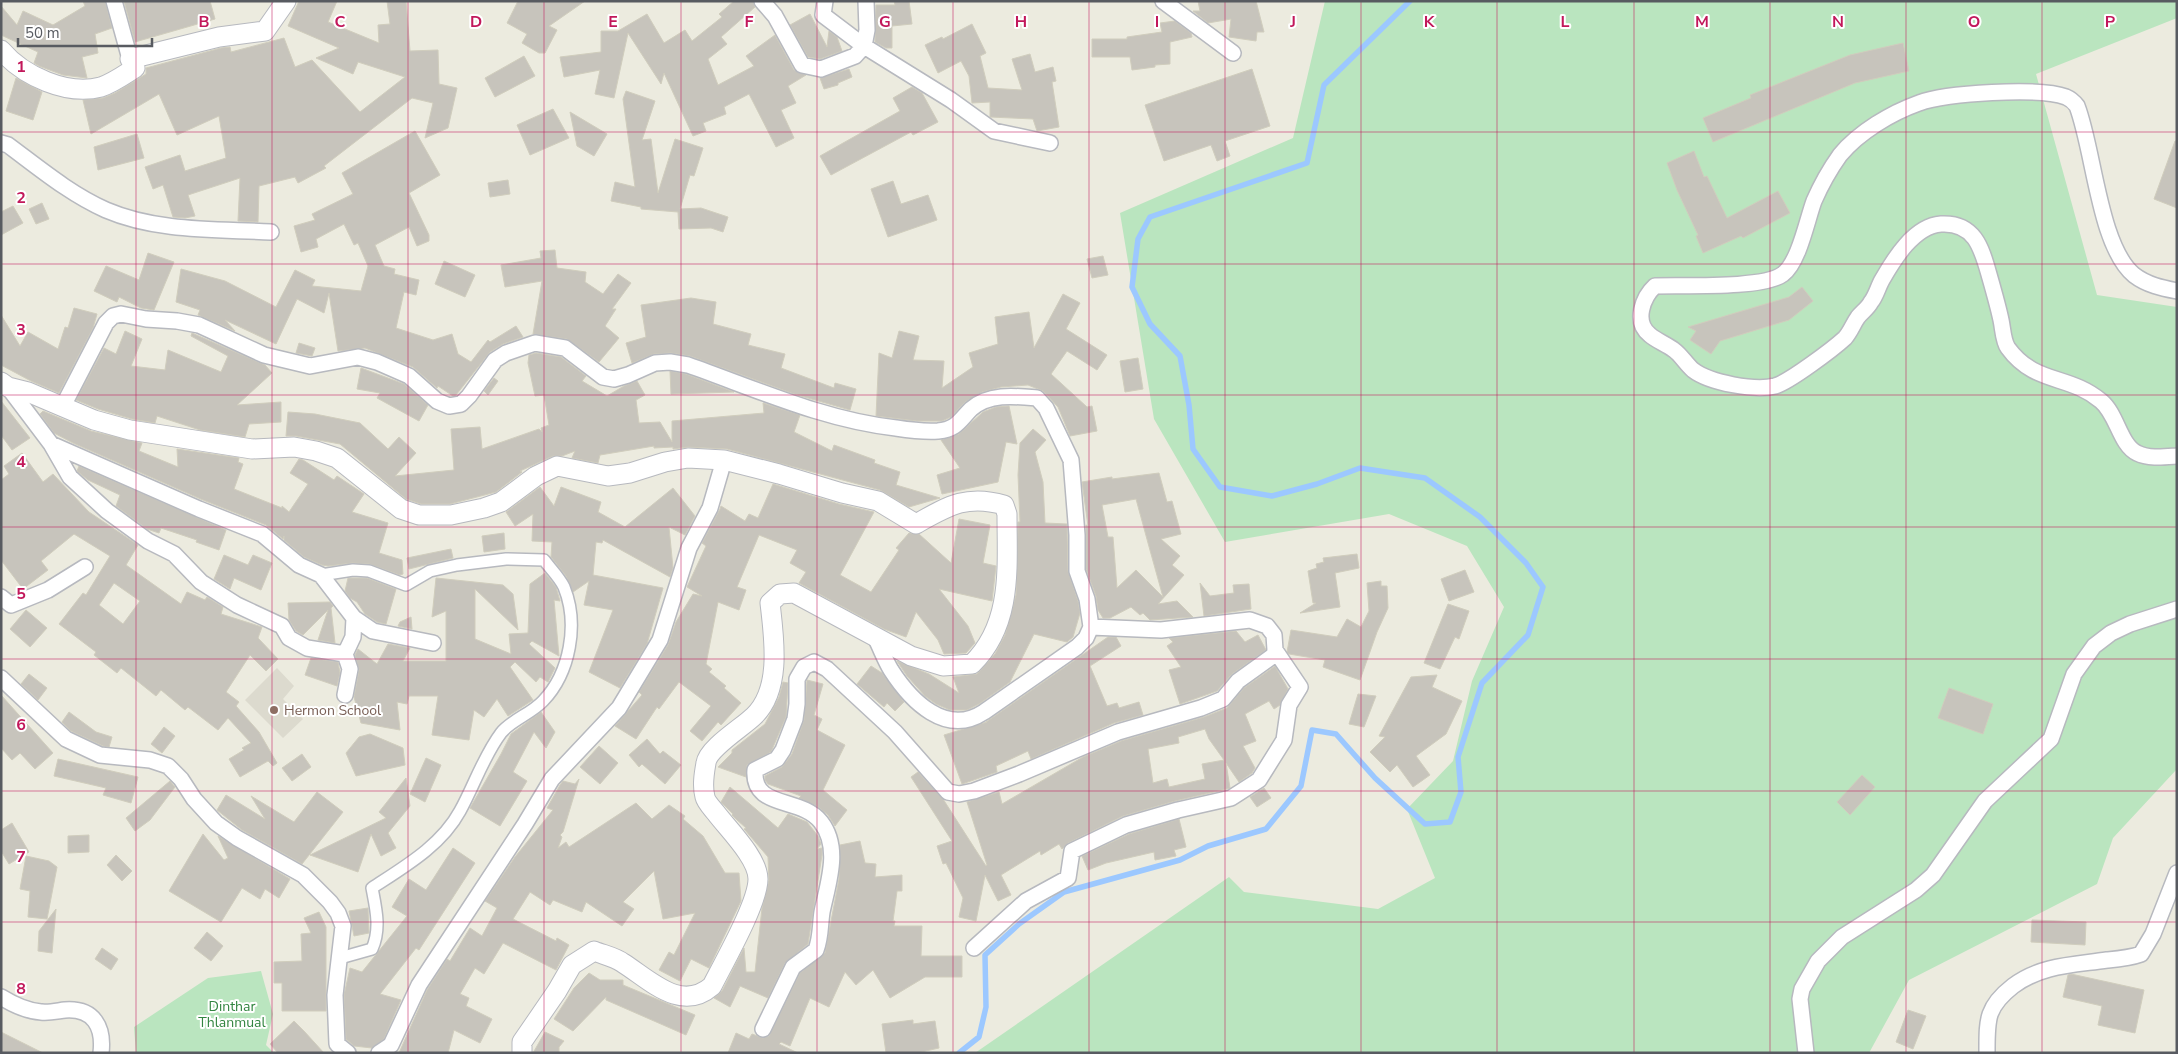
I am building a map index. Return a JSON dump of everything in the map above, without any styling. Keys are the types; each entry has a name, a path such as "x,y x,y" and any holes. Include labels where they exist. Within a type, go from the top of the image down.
{"street":[{"path":"1,50 8,58 40,78 61,87 82,90 102,87 135,68 130,59 114,1"},
{"path":"130,59 219,37 265,31 286,1"},
{"path":"762,1 775,16 802,65 821,69 855,56 864,46 866,1"},
{"path":"825,1 823,15 864,46 951,100 994,131 1050,143"},
{"path":"1163,1 1233,53"},
{"path":"2177,291 2146,283 2133,274 2120,255 2109,230 2077,106 2073,101 2059,95 2017,92 1932,98 1904,108 1890,116 1858,139 1835,163 1815,200 1794,261 1783,274 1764,281 1656,286 1648,292 1643,300 1641,314 1642,324 1648,334 1674,350 1704,377 1761,388 1776,386 1788,380 1844,338 1852,329 1857,318 1871,303 1882,280 1909,241 1929,226 1953,224 1964,228 1975,238 1983,252 1996,294 2006,346 2024,364 2039,374 2074,385 2100,400 2113,416 2128,447 2137,454 2161,458 2177,456"},
{"path":"1,143 8,145 83,198 108,210 140,221 176,227 271,232"},
{"path":"63,406 106,323 113,316 121,314 146,319 177,320 199,325 264,355 310,366 358,357 377,362 409,376 437,402 449,406 461,404 469,396 490,366 506,353 534,343 565,348 603,377 614,379 655,363 670,362 688,365 819,411 875,426 936,431 952,429 972,408 983,402 998,397 1037,398 1046,408 1071,460 1077,535 1077,571 1087,599 1091,627 1086,638 1077,647 992,707 973,719 956,722 939,717 931,712 906,689 890,669 876,639"},
{"path":"4,384 94,420 160,436 252,449 294,448 316,451 338,458 401,509 419,515 451,515 484,508 501,502 536,476 557,466 608,476 630,473 665,462 688,458 724,460 842,493 878,501 916,524 949,505 972,500 987,500 1004,505 1007,514 1005,602 993,637 972,664 943,666 911,656 876,639 794,592 780,594 770,603 773,632 773,668 768,694 755,715 727,738 706,760 705,799 754,862 758,880 751,906 712,986 703,994 690,997 675,996 621,961 594,951 572,965 557,991 526,1034 522,1042 522,1053"},
{"path":"4,384 51,444 70,477 108,511 148,541 174,554 201,582 237,606 282,626 289,638 307,648 345,654"},
{"path":"51,444 199,509 262,534 299,565 321,575 354,618 373,631 434,643"},
{"path":"379,1053 391,1045 419,985 525,824 552,779 619,708 660,640 689,548 710,508 724,460"},
{"path":"321,575 353,570 369,571 406,585 430,571 457,565 506,559 544,560 564,586 571,610 566,665 556,685 542,702 501,732 460,812 442,836 408,865 372,888 378,920 377,938 372,949 340,958"},
{"path":"1,597 11,605 48,590 85,567"},
{"path":"1806,1053 1800,999 1808,977 1818,961 1842,937 1916,890 1933,875 1985,801 2051,739 2057,727 2074,674 2094,646 2111,633 2130,624 2177,609"},
{"path":"345,695 350,669 345,654 353,637 354,618"},
{"path":"974,948 1026,900 1068,878 1072,851 1126,824 1231,798 1259,780 1284,740 1289,705 1300,687 1276,650 1274,635 1267,626 1250,620 1161,630 1091,627"},
{"path":"763,1029 793,967 816,950 831,868 831,845 822,823 803,807 772,799 756,783 755,777 755,770 777,759 788,740 798,704 797,679 804,667 814,662 827,669 896,732 948,792 959,794 974,791 1019,774 1118,732 1201,708 1223,699 1238,681 1274,655 1276,650"},
{"path":"1,678 66,739 100,755 150,760 168,766 181,779 194,799 216,823 237,838 303,875 338,913 342,926 335,995 337,1044 348,1053"},
{"path":"1987,1053 1987,1025 1991,1010 1997,1000 2025,977 2051,967 2127,958 2141,954 2153,934 2177,873"},
{"path":"1,997 23,1010 43,1013 67,1010 86,1013 98,1023 102,1040 101,1053"}],"shaded area":[{"name":"Hermon School","path":"277,668 294,686 283,699 303,719 283,738 245,700"}],"green space":[{"path":"1325,1 2177,1 2177,18 2036,74 2097,295 2177,307 2177,769 2113,838 2097,884 1909,980 1869,1053 975,1053 1229,877 1244,892 1378,909 1435,878 1407,809 1453,761 1472,681 1504,607 1467,546 1389,514 1225,542 1154,419 1120,213 1293,138"},
{"name":"Dinthar Thlanmual","path":"261,971 273,1014 266,1045 274,1053 136,1053 134,1027 208,978"}],"building":[{"path":"83,1 105,1 112,28 95,34 98,53 82,57 87,78 63,75 39,66 34,63 38,52 1,35 1,6 17,25 23,11 53,25 85,6"},
{"path":"124,1 210,1 215,19 135,42"},
{"path":"299,1 337,1 328,22 379,43 378,25 390,24 387,1 406,1 410,51 438,50 439,84 457,88 448,128 425,138 433,103 412,98 324,166 326,168 298,183 295,177 259,186 258,222 238,221 240,178 188,195 195,216 185,218 173,217 163,185 153,189 145,167 180,155 185,171 226,158 219,116 177,135 159,94 91,134 83,100 103,98 115,93 146,74 146,68 221,48 230,47 231,52 284,38 295,67 312,60 360,112 405,77 358,62 353,74 316,58 339,48 288,26"},
{"path":"518,1 585,1 549,26 557,30 545,53 539,53 522,43 527,34 507,23"},
{"path":"734,1 753,1 755,7 721,37 727,44 708,59 718,85 754,66 746,56 775,35 794,70 806,75 788,86 796,103 781,110 794,138 776,147 749,94 724,107 726,114 703,123 706,131 693,136 664,73 661,84 628,33 614,98 595,94 600,70 564,77 560,57 601,52 601,31 618,31 647,14 664,43 685,30 692,41 722,17 719,14"},
{"path":"894,1 909,1 912,24 892,26 892,48 886,48 875,42 876,5 895,5"},
{"path":"1198,1 1256,1 1264,32 1257,32 1256,41 1229,37 1231,19 1208,23 1193,11 1200,11"},
{"path":"810,14 827,47 829,31 837,37 842,51 820,59 808,57 790,25"},
{"path":"1175,21 1191,33 1192,37 1170,42 1170,64 1132,70 1130,57 1092,57 1092,39 1127,39 1127,37 1162,32 1160,23"},
{"path":"972,24 986,53 980,56 988,88 1022,90 1012,59 1030,54 1035,72 1053,67 1056,81 1052,82 1059,127 1037,131 1033,119 990,117 990,102 972,103 969,76 961,61 938,73 925,45 942,37 943,39"},
{"path":"1903,43 1909,71 1855,83 1713,142 1703,118 1751,98 1750,95 1850,55"},
{"path":"524,56 535,76 495,97 485,78"},
{"path":"849,69 852,77 838,83 838,85 824,89 820,78"},
{"path":"1252,69 1270,126 1225,141 1230,156 1217,161 1211,145 1164,161 1145,105"},
{"path":"16,78 42,92 33,120 6,111"},
{"path":"912,87 922,93 938,122 913,135 911,132 831,175 820,156 900,111 893,98"},
{"path":"626,91 655,101 642,140 651,139 658,193 675,139 703,148 694,176 690,175 680,209 701,208 728,217 723,232 711,228 679,229 678,212 641,209 641,207 611,201 615,182 635,187 623,99"},
{"path":"553,109 569,138 530,155 517,125"},
{"path":"570,112 607,134 594,156 577,146"},
{"path":"415,131 440,175 409,193 429,235 429,241 417,246 409,227 375,245 384,266 395,269 394,274 419,280 416,295 404,292 396,328 433,340 452,334 458,354 471,362 488,340 490,342 516,326 523,337 503,344 490,352 456,395 453,396 438,386 437,388 413,367 365,348 338,351 329,293 324,313 297,299 276,344 225,320 235,331 198,315 200,310 176,302 181,269 225,281 276,307 295,270 315,280 312,286 361,291 368,266 358,243 354,245 344,224 316,239 318,247 301,252 294,226 315,220 312,214 353,194 342,173"},
{"path":"137,134 144,158 98,170 94,147"},
{"path":"2175,141 2177,141 2177,208 2154,199"},
{"path":"1694,151 1704,177 1707,176 1727,218 1778,191 1790,213 1743,238 1741,236 1703,253 1696,236 1698,235 1667,163"},
{"path":"508,180 510,194 490,197 488,183"},
{"path":"893,181 901,204 928,195 937,220 888,237 871,189"},
{"path":"42,203 49,219 36,224 29,209"},
{"path":"13,206 23,223 1,235 1,212"},
{"path":"555,250 557,268 586,272 585,282 603,294 618,274 631,283 612,309 616,309 605,326 619,338 599,362 567,339 533,334 542,281 505,287 501,265 541,258 540,251"},
{"path":"148,253 174,262 154,310 141,308 119,297 117,302 94,291 106,266 139,280"},
{"path":"1103,256 1108,275 1092,278 1087,259"},
{"path":"444,261 475,275 465,297 435,284"},
{"path":"1802,287 1813,301 1789,320 1720,341 1711,354 1690,340 1696,331 1688,327 1789,297"},
{"path":"1063,294 1080,303 1066,329 1107,355 1097,370 1067,351 1051,374 1087,407 1092,406 1097,431 1070,436 1058,407 1043,391 1028,385 1001,387 982,392 965,402 951,417 942,421 917,421 876,416 879,353 892,358 899,331 919,336 913,360 944,361 942,388 973,367 969,353 998,344 995,317 1029,312 1034,348"},
{"path":"691,298 716,302 713,324 751,334 748,345 785,354 781,368 834,388 835,383 856,389 850,410 794,394 690,356 671,353 654,354 632,363 626,343 646,337 641,305"},
{"path":"74,308 97,314 93,328 59,393 1,365 1,315 20,346 28,332 58,349 65,327 68,328"},
{"path":"125,331 142,339 131,366 165,370 168,350 221,372 228,356 191,336 192,333 265,365 272,373 237,405 281,402 281,422 249,424 245,437 200,430 157,416 155,423 132,419 76,400 104,348 116,354"},
{"path":"299,343 315,348 312,356 296,353"},
{"path":"536,353 561,357 586,376 582,381 607,396 637,381 645,395 636,400 639,423 660,422 672,442 672,421 764,413 763,403 800,415 794,432 832,451 834,445 875,460 874,463 900,472 896,485 940,498 909,507 880,490 727,449 688,447 673,449 673,447 654,448 654,446 600,455 598,463 572,458 575,451 562,456 553,456 520,471 522,472 496,492 450,504 421,504 406,499 340,444 286,436 288,412 315,414 360,423 388,449 399,437 416,453 395,476 454,470 451,429 480,427 482,449 539,429 542,432 541,428 549,425 544,395 535,396 528,363 529,355"},
{"path":"1138,358 1143,389 1125,392 1120,361"},
{"path":"361,368 404,384 428,405 419,421 377,398 380,393 357,389"},
{"path":"670,371 686,374 734,392 671,394"},
{"path":"494,378 498,381 488,395 484,391"},
{"path":"1,401 30,438 12,450 1,435"},
{"path":"1009,406 1017,444 1006,442 998,482 942,494 937,475 960,468 941,440 959,434 983,412 996,407"},
{"path":"43,411 91,431 142,443 139,451 178,467 177,449 239,458 238,462 243,464 234,489 282,508 282,506 289,512 308,484 290,473 299,459 303,460 334,480 337,476 364,494 352,512 388,523 379,553 402,560 403,574 400,575 369,564 322,565 304,557 284,540 284,536 283,539 266,525 203,500 54,433 40,414"},
{"path":"1033,429 1046,440 1035,452 1043,482 1045,523 1067,524 1068,571 1080,613 1073,637 1067,642 1034,634 1010,682 979,704 967,710 950,710 936,704 925,696 907,676 897,661 929,674 959,693 953,677 977,674 995,654 1005,635 1016,595 1018,522 1020,522 1018,475 1020,443"},
{"path":"22,453 43,482 53,474 89,512 138,545 126,565 181,604 187,592 205,600 207,597 223,607 221,614 262,627 258,638 278,659 266,671 250,655 226,692 239,702 236,706 259,732 277,763 273,766 268,761 240,777 229,759 244,750 242,748 251,743 228,718 218,730 188,707 185,710 161,690 156,696 121,668 117,673 94,655 96,652 59,624 83,593 86,595 110,556 74,534 41,561 48,570 23,589 1,560 1,480 9,474 4,466","holes":["114,583 140,601 123,624 99,605"]},
{"path":"79,466 226,530 219,550 196,542 197,540 161,528 159,533 147,529 116,506 120,495 88,480 77,471"},
{"path":"1159,473 1167,502 1172,501 1181,534 1161,539 1180,556 1172,565 1184,575 1158,604 1177,601 1193,617 1150,620 1143,613 1140,615 1131,607 1110,618 1103,618 1098,610 1096,596 1086,569 1086,525 1088,526 1082,482 1112,477 1112,479","holes":["1136,499 1163,597 1136,570 1117,588 1113,537 1108,537 1102,505"]},
{"path":"773,484 839,504 874,512 840,575 871,592 899,550 896,548 909,533 919,534 951,563 959,519 990,525 983,563 996,566 992,601 939,589 968,626 975,643 966,653 944,654 938,640 916,612 906,637 884,629 799,583 806,572 790,563 797,550 759,535 737,587 746,590 739,610 718,602 706,664 712,669 709,672 726,686 724,688 741,703 721,725 718,722 702,741 690,731 711,706 679,682 659,709 657,707 636,739 615,726 642,695 639,692 668,645 676,622 693,594 702,596 687,587 706,546 702,543 721,506 745,521 749,514 758,518"},
{"path":"540,487 554,506 561,487 601,502 598,512 625,527 673,488 695,516 685,535 669,527 673,568 670,577 603,540 602,543 596,542 593,575 663,588 647,644 620,688 589,672 613,610 584,605 589,581 573,592 566,576 551,557 552,542 532,541 533,514 515,526 506,512"},
{"path":"504,533 505,549 484,552 482,536"},
{"path":"451,549 453,558 409,569 407,558"},
{"path":"1357,554 1359,568 1335,573 1340,607 1300,613 1316,603 1313,603 1308,571 1317,568 1316,564 1324,562 1323,558"},
{"path":"224,555 248,565 253,555 272,563 261,590 234,578 230,589 214,579"},
{"path":"1465,570 1474,592 1449,601 1441,579"},
{"path":"545,573 556,587 560,601 554,600 559,656 532,641 529,644 555,668 548,682 540,677 536,682 515,662 510,667 533,700 508,716 497,699 484,717 474,710 469,740 432,735 438,696 409,696 407,704 397,702 400,730 361,723 354,697 359,670 355,655 358,649 377,664 388,644 410,648 403,661 446,661 446,611 432,617 436,578 503,585 513,594 518,630 475,589 475,639 511,654 509,634 528,633 530,584"},
{"path":"348,578 367,578 396,589 386,624 377,622 365,614 357,602 350,598 345,591"},
{"path":"1381,581 1381,586 1387,586 1388,608 1377,632 1360,680 1323,667 1325,660 1289,654 1287,652 1291,630 1337,637 1347,619 1361,627 1369,611 1367,583"},
{"path":"1200,583 1210,596 1234,593 1233,585 1249,584 1251,609 1204,616"},
{"path":"330,602 333,606 331,608 335,643 318,640 328,610 303,635 296,631 289,620 288,603"},
{"path":"1448,604 1469,611 1459,639 1455,637 1440,669 1424,663"},
{"path":"26,610 47,628 30,647 10,629"},
{"path":"411,617 412,629 398,626 400,622"},
{"path":"1236,631 1245,642 1258,635 1266,650 1232,674 1217,691 1180,704 1169,670 1181,667 1167,646 1173,642 1169,638"},
{"path":"1108,637 1116,637 1121,646 1090,666 1107,706 1117,703 1119,708 1139,702 1143,715 1114,723 1031,759 1028,751 996,766 997,772 962,784 944,735 987,722"},
{"path":"311,658 338,662 340,673 337,686 305,675"},
{"path":"871,666 882,673 904,702 895,711 887,703 884,707 857,684"},
{"path":"1275,666 1288,689 1280,705 1274,709 1269,701 1245,714 1256,741 1243,746 1255,768 1252,773 1239,782 1226,763 1230,788 1123,816 1068,843 1062,849 1059,844 1041,855 1040,851 1001,875 1011,895 998,901 985,875 976,921 959,917 963,898 946,863 943,864 937,846 952,841 911,777 918,772 943,799 986,866 967,802 999,792 1002,804 1083,757 1121,741 1204,717 1227,708 1244,688","holes":["1205,729 1209,739 1224,760 1202,764 1205,779 1169,787 1167,779 1153,783 1148,749 1179,743 1178,737"]},
{"path":"29,674 47,688 38,700 21,684"},
{"path":"1437,675 1432,687 1462,701 1446,734 1416,756 1430,775 1413,787 1397,765 1390,772 1370,752 1385,737 1379,736 1411,677"},
{"path":"807,680 823,684 814,715 822,719 817,730 845,745 823,790 847,810 835,826 828,815 817,806 799,798 801,796 768,784 765,780 765,776 782,767 792,754 804,720"},
{"path":"783,682 788,683 786,717 771,752 747,765 746,777 718,767 732,753 732,750 765,724 779,697"},
{"path":"1949,688 1993,704 1983,734 1938,718"},
{"path":"1358,694 1376,696 1364,727 1349,724"},
{"path":"1,695 53,753 35,769 20,753 12,760 1,748"},
{"path":"69,712 96,732 112,737 109,747 71,731 62,722"},
{"path":"541,712 555,732 546,748 534,732 513,772 527,781 500,826 470,808 511,734"},
{"path":"164,727 175,736 162,753 151,744"},
{"path":"370,734 403,748 405,765 356,776 346,753 359,737"},
{"path":"647,739 660,754 663,751 681,765 665,784 642,764 639,767 629,755"},
{"path":"599,746 618,763 600,784 580,767"},
{"path":"302,754 311,767 292,781 282,768"},
{"path":"426,758 441,765 425,802 410,794"},
{"path":"58,759 138,777 131,803 103,795 106,788 54,776"},
{"path":"1862,775 1875,787 1850,815 1837,802"},
{"path":"406,778 410,806 388,833 396,848 381,856 371,834 358,872 310,855 386,818 379,812"},
{"path":"579,779 563,832 560,835 562,837 558,848 566,842 569,847 636,803 652,819 669,805 685,816 683,819 703,836 725,873 739,873 741,901 709,968 691,959 680,981 659,970 669,952 674,955 695,913 663,919 654,871 623,902 634,909 622,926 586,902 582,912 553,900 550,905 530,892 513,919 556,941 557,938 569,945 556,970 503,943 484,974 475,968 460,994 469,998 466,1006 492,1019 480,1043 454,1030 448,1053 399,1053 427,990 447,959 450,961 470,928 482,936 497,908 485,901 515,857 553,810 547,808 560,785 563,781 575,784"},
{"path":"170,781 175,787 150,820 135,831 126,818"},
{"path":"730,787 778,828 788,814 807,822 818,836 821,844 817,849 822,848 822,855 808,944 785,963 768,998 740,986 730,1007 714,998 722,991 744,948 746,972 755,972 762,908 769,880 768,857 744,829 746,828 721,802"},
{"path":"1264,788 1271,798 1257,807 1250,797"},
{"path":"317,792 343,812 302,864 242,830 217,810 226,795 265,819 251,796 294,822"},
{"path":"1179,819 1186,847 1174,850 1176,856 1155,860 1154,852 1106,863 1088,870 1082,856 1129,834"},
{"path":"12,823 29,852 9,864 1,851 1,830"},
{"path":"203,834 224,860 228,858 218,836 290,879 279,898 265,889 260,899 242,888 221,922 169,891"},
{"path":"89,835 89,852 68,853 68,836"},
{"path":"860,841 865,863 876,864 875,877 902,875 902,891 897,891 894,926 922,926 921,956 962,956 962,977 925,977 890,998 873,970 856,985 845,972 829,1007 810,998 790,1046 781,1042 779,1044 798,1053 728,1053 736,1033 749,1039 752,1034 763,1038 769,1036 800,973 825,953 839,879 840,845"},
{"path":"453,848 475,863 419,950 416,948 380,994 401,1000 384,1039 372,1048 354,1046 346,1039 344,995 350,968 362,972 407,916 392,907 409,879 426,890"},
{"path":"116,855 132,871 122,881 107,865"},
{"path":"26,856 49,861 57,867 47,919 28,917 30,891 20,889"},
{"path":"368,908 369,933 354,936 349,911"},
{"path":"56,909 52,953 38,951 39,931"},
{"path":"319,912 326,927 326,1011 282,1011 282,983 274,983 274,962 302,961 301,934 311,933 304,918"},
{"path":"2032,920 2086,922 2085,945 2031,942"},
{"path":"207,932 223,946 211,961 194,948"},
{"path":"102,948 118,959 111,970 95,959"},
{"path":"589,973 600,980 623,980 623,985 695,1015 686,1035 606,1000 606,997 573,1031 554,1019 574,988"},
{"path":"2071,974 2144,990 2135,1033 2098,1025 2102,1006 2063,997 2068,975"},
{"path":"1908,1010 1926,1016 1913,1049 1896,1042"},
{"path":"913,1020 913,1024 935,1021 939,1048 917,1053 886,1053 882,1024"},
{"path":"294,1021 324,1053 278,1053 270,1044"},
{"path":"1,1032 43,1053 1,1053"},
{"path":"545,1032 564,1041 559,1047 559,1053 533,1053"}],"waterway":[{"path":"959,1053 979,1037 986,1007 985,955 1019,924 1064,892 1180,860 1208,846 1266,829 1301,786 1312,730 1336,734 1375,778 1425,824 1450,822 1461,792 1458,757 1482,683 1528,635 1543,587 1526,563 1480,517 1425,478 1360,468 1317,484 1272,496 1220,487 1193,449 1189,405 1180,356 1150,324 1132,287 1138,239 1150,217 1307,163 1324,85 1410,1"}],"place":[{"name":"Hermon School","path":"274,710"}]}
